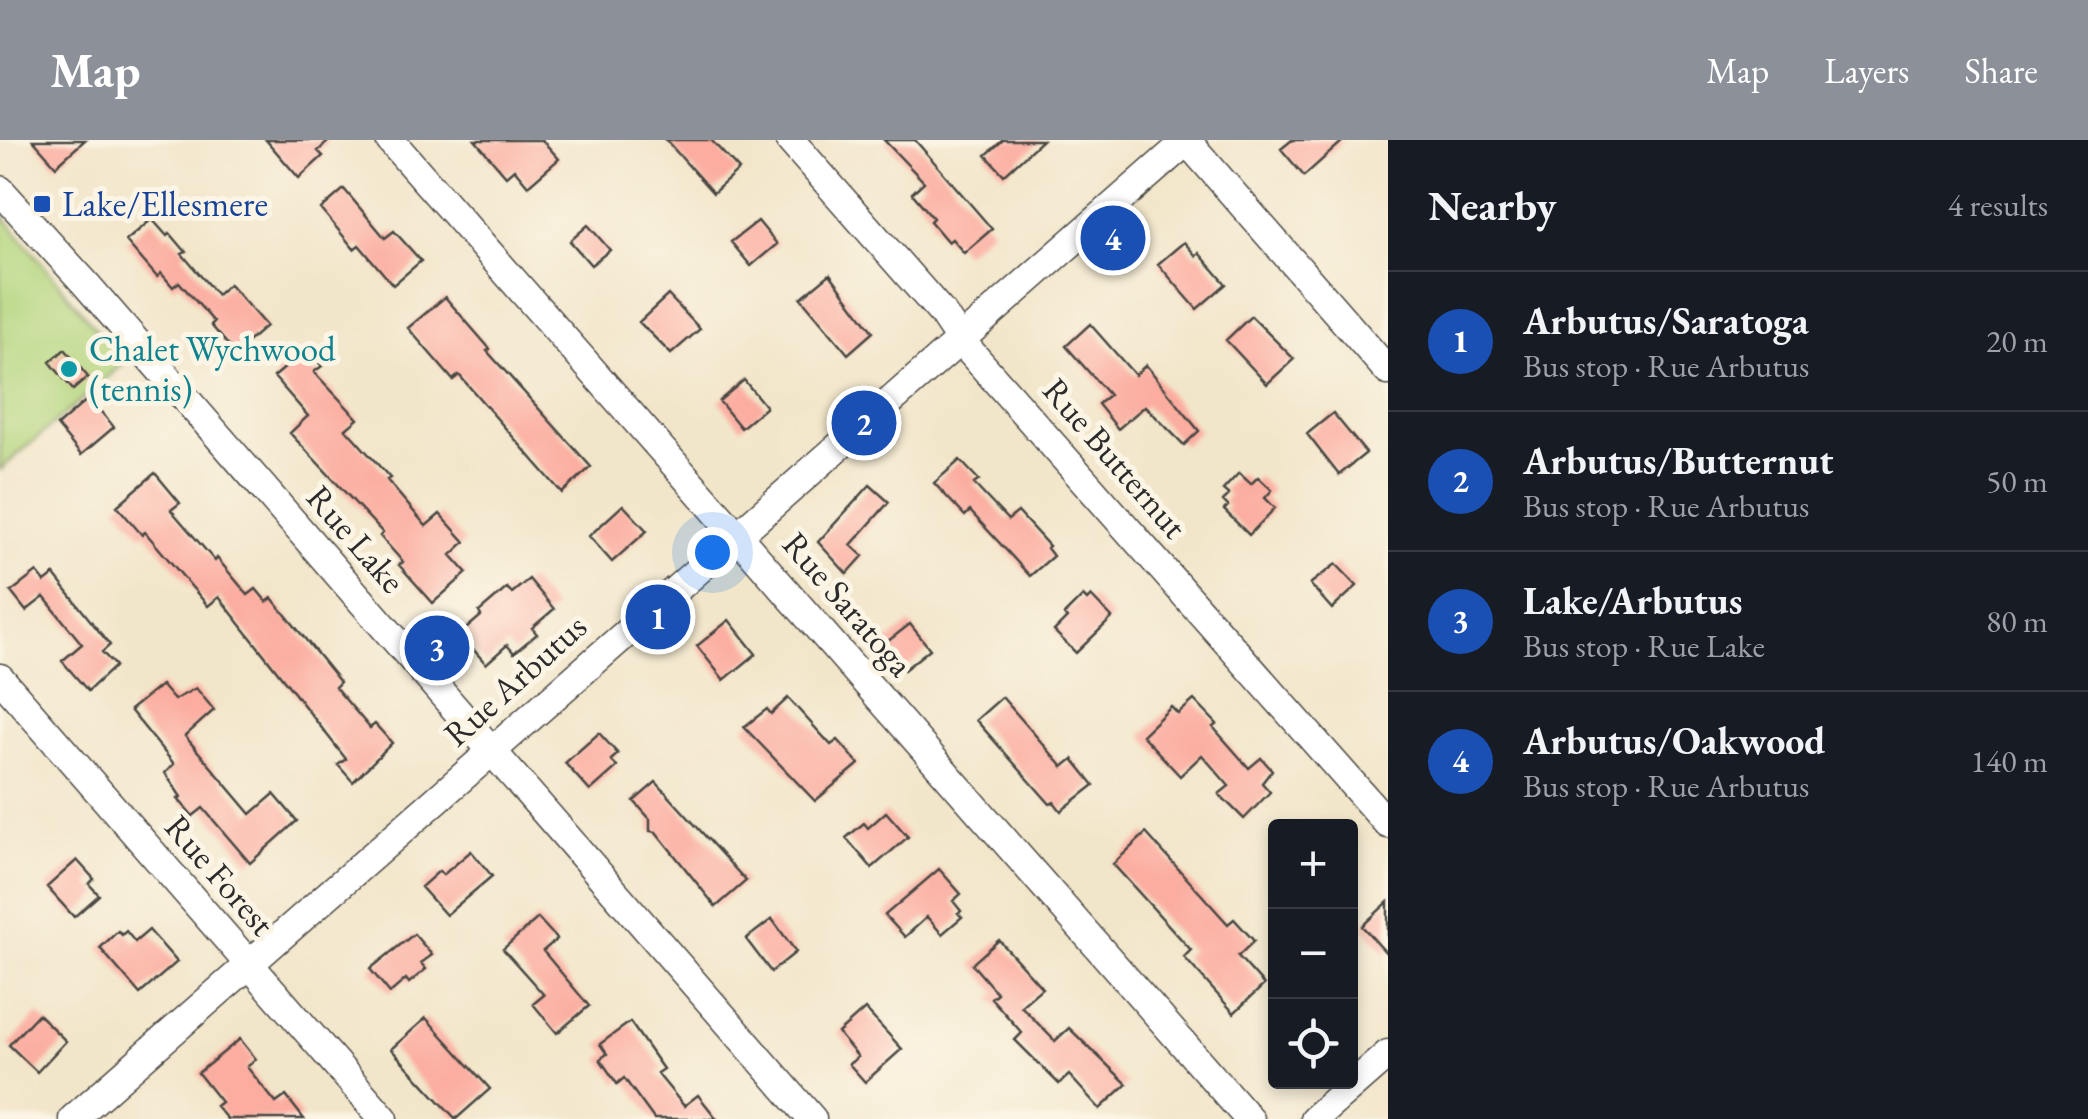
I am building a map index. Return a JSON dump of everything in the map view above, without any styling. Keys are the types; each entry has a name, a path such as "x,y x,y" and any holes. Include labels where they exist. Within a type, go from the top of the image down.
{"street":[{"name":"Rue Saratoga","path":"390,140 1248,1119"},
{"name":"Rue Butternut","path":"790,140 942,313 960,340 1388,824"},
{"name":"Rue Arbutus","path":"73,1119 1187,140"},
{"path":"1187,140 1388,372"},
{"name":"Rue Lake","path":"0,190 812,1119"},
{"name":"Rue Forest","path":"0,678 384,1119"},
{"path":"1314,1119 1388,1054"}],"green space":[{"path":"0,212 124,363 0,470"}],"building":[{"path":"33,140 85,140 56,166"},
{"path":"266,140 330,140 318,151 323,156 299,178"},
{"path":"475,140 542,140 559,159 528,186 514,169 506,176"},
{"path":"666,140 711,140 739,170 713,193"},
{"path":"884,140 915,140 992,229 964,253 952,239 948,242 912,193 924,182"},
{"path":"1003,140 1042,140 1004,175 986,155"},
{"path":"1292,140 1344,140 1304,176 1281,149"},
{"path":"344,189 385,238 394,231 421,261 393,285 359,245 354,249 321,209"},
{"path":"152,219 167,236 170,233 186,252 182,254 217,295 229,284 266,326 235,353 179,282 173,287 161,273 157,277 126,241"},
{"path":"758,221 777,244 751,266 731,242"},
{"path":"588,225 610,250 591,265 570,241"},
{"path":"1184,242 1226,284 1197,309 1158,264"},
{"path":"830,274 873,332 848,354 801,298"},
{"path":"668,295 700,329 671,354 639,322"},
{"path":"445,297 490,349 487,351 591,467 562,493 459,375 453,380 408,328"},
{"path":"1251,316 1294,359 1267,384 1226,340"},
{"path":"1090,324 1135,375 1146,365 1199,431 1184,445 1145,406 1118,429 1098,404 1109,395 1066,346"},
{"name":"Chalet Wychwood (tennis)","path":"65,349 88,377 73,390 50,362"},
{"path":"307,349 322,366 314,372 358,419 346,429 390,478 387,480 426,526 440,514 465,542 451,555 467,573 433,603 399,565 403,562 380,536 383,533 290,433 308,416 274,377"},
{"path":"744,380 766,407 741,428 719,401"},
{"path":"89,398 114,427 81,455 57,426"},
{"path":"1333,413 1366,453 1339,475 1307,434"},
{"path":"960,460 979,480 974,484 1008,520 1018,512 1049,546 1053,556 1030,576 970,511 965,516 934,483"},
{"path":"155,473 180,503 171,510 215,561 217,558 248,595 256,589 267,602 272,598 340,682 335,687 370,728 375,724 392,743 353,782 338,765 346,759 219,597 208,606 145,532 142,535 117,506"},
{"path":"1239,473 1251,484 1258,477 1272,490 1265,498 1275,508 1249,535 1224,510 1228,506 1223,501 1229,495 1223,490"},
{"path":"870,485 889,502 851,545 863,556 847,574 818,542"},
{"path":"623,505 647,531 612,562 589,536"},
{"path":"1336,564 1357,586 1332,609 1310,584"},
{"path":"37,572 45,582 54,575 110,645 102,652 115,666 88,691 62,661 82,644 44,597 26,611 11,592"},
{"path":"529,579 554,609 532,628 537,634 514,653 507,645 486,664 460,634 507,588 512,593"},
{"path":"1083,596 1087,600 1091,596 1112,618 1076,653 1054,631"},
{"path":"729,620 756,654 724,680 697,646"},
{"path":"910,624 930,649 904,670 883,645"},
{"path":"161,685 174,700 196,688 214,710 185,736 251,814 274,794 297,821 250,863 203,808 193,816 178,799 181,797 165,773 174,764 130,710"},
{"path":"1002,697 1063,767 1073,759 1094,785 1061,811 1054,802 1050,804 976,720"},
{"path":"788,698 831,745 838,740 859,764 815,801 744,727 767,709 771,714"},
{"path":"1194,700 1249,768 1261,758 1272,770 1262,783 1270,792 1244,819 1219,794 1229,786 1202,755 1180,776 1142,735 1171,707 1178,714"},
{"path":"599,733 618,754 611,760 617,767 590,791 565,763"},
{"path":"656,782 746,881 716,907 656,832 650,831 650,819 634,801"},
{"path":"886,812 908,837 872,868 846,838 864,823 868,828"},
{"path":"1146,833 1228,924 1234,919 1254,941 1238,956 1264,985 1234,1013 1184,957 1191,950 1113,864"},
{"path":"471,851 492,876 446,915 421,887 439,871 443,875"},
{"path":"77,860 94,879 89,884 99,895 74,917 47,887"},
{"path":"939,869 961,894 953,901 962,917 942,934 927,917 905,937 885,915"},
{"path":"1388,902 1388,955 1362,926"},
{"path":"538,918 557,939 543,951 589,1006 557,1033 533,1004 544,995 503,949"},
{"path":"772,919 796,952 771,972 746,939"},
{"path":"149,930 177,962 140,994 100,948 118,931 122,935 126,931 135,942"},
{"path":"414,934 432,955 421,963 426,969 390,993 370,969"},
{"path":"999,940 1042,988 1021,1006 1055,1041 1069,1028 1127,1084 1100,1109 1069,1075 1059,1084 1015,1040 1022,1033 991,998 997,993 972,964"},
{"path":"865,1009 902,1049 865,1082 849,1064 858,1057 838,1033"},
{"path":"38,1014 66,1041 37,1072 9,1045"},
{"path":"426,1018 490,1089 456,1119 391,1049"},
{"path":"630,1022 663,1069 657,1073 684,1106 698,1095 717,1119 654,1119 624,1078 617,1084 600,1059 607,1054 600,1044"},
{"path":"240,1039 256,1059 247,1067 276,1103 286,1096 304,1119 227,1119 216,1106 221,1102 198,1073"}],"place":[{"name":"Lake/Ellesmere","path":"42,204"},
{"name":"Arbutus/Oakwood","path":"1113,238"},
{"name":"Chalet Wychwood (tennis)","path":"69,369"},
{"name":"Arbutus/Butternut","path":"864,423"},
{"name":"Arbutus/Saratoga","path":"658,617"},
{"name":"Lake/Arbutus","path":"437,648"}]}
